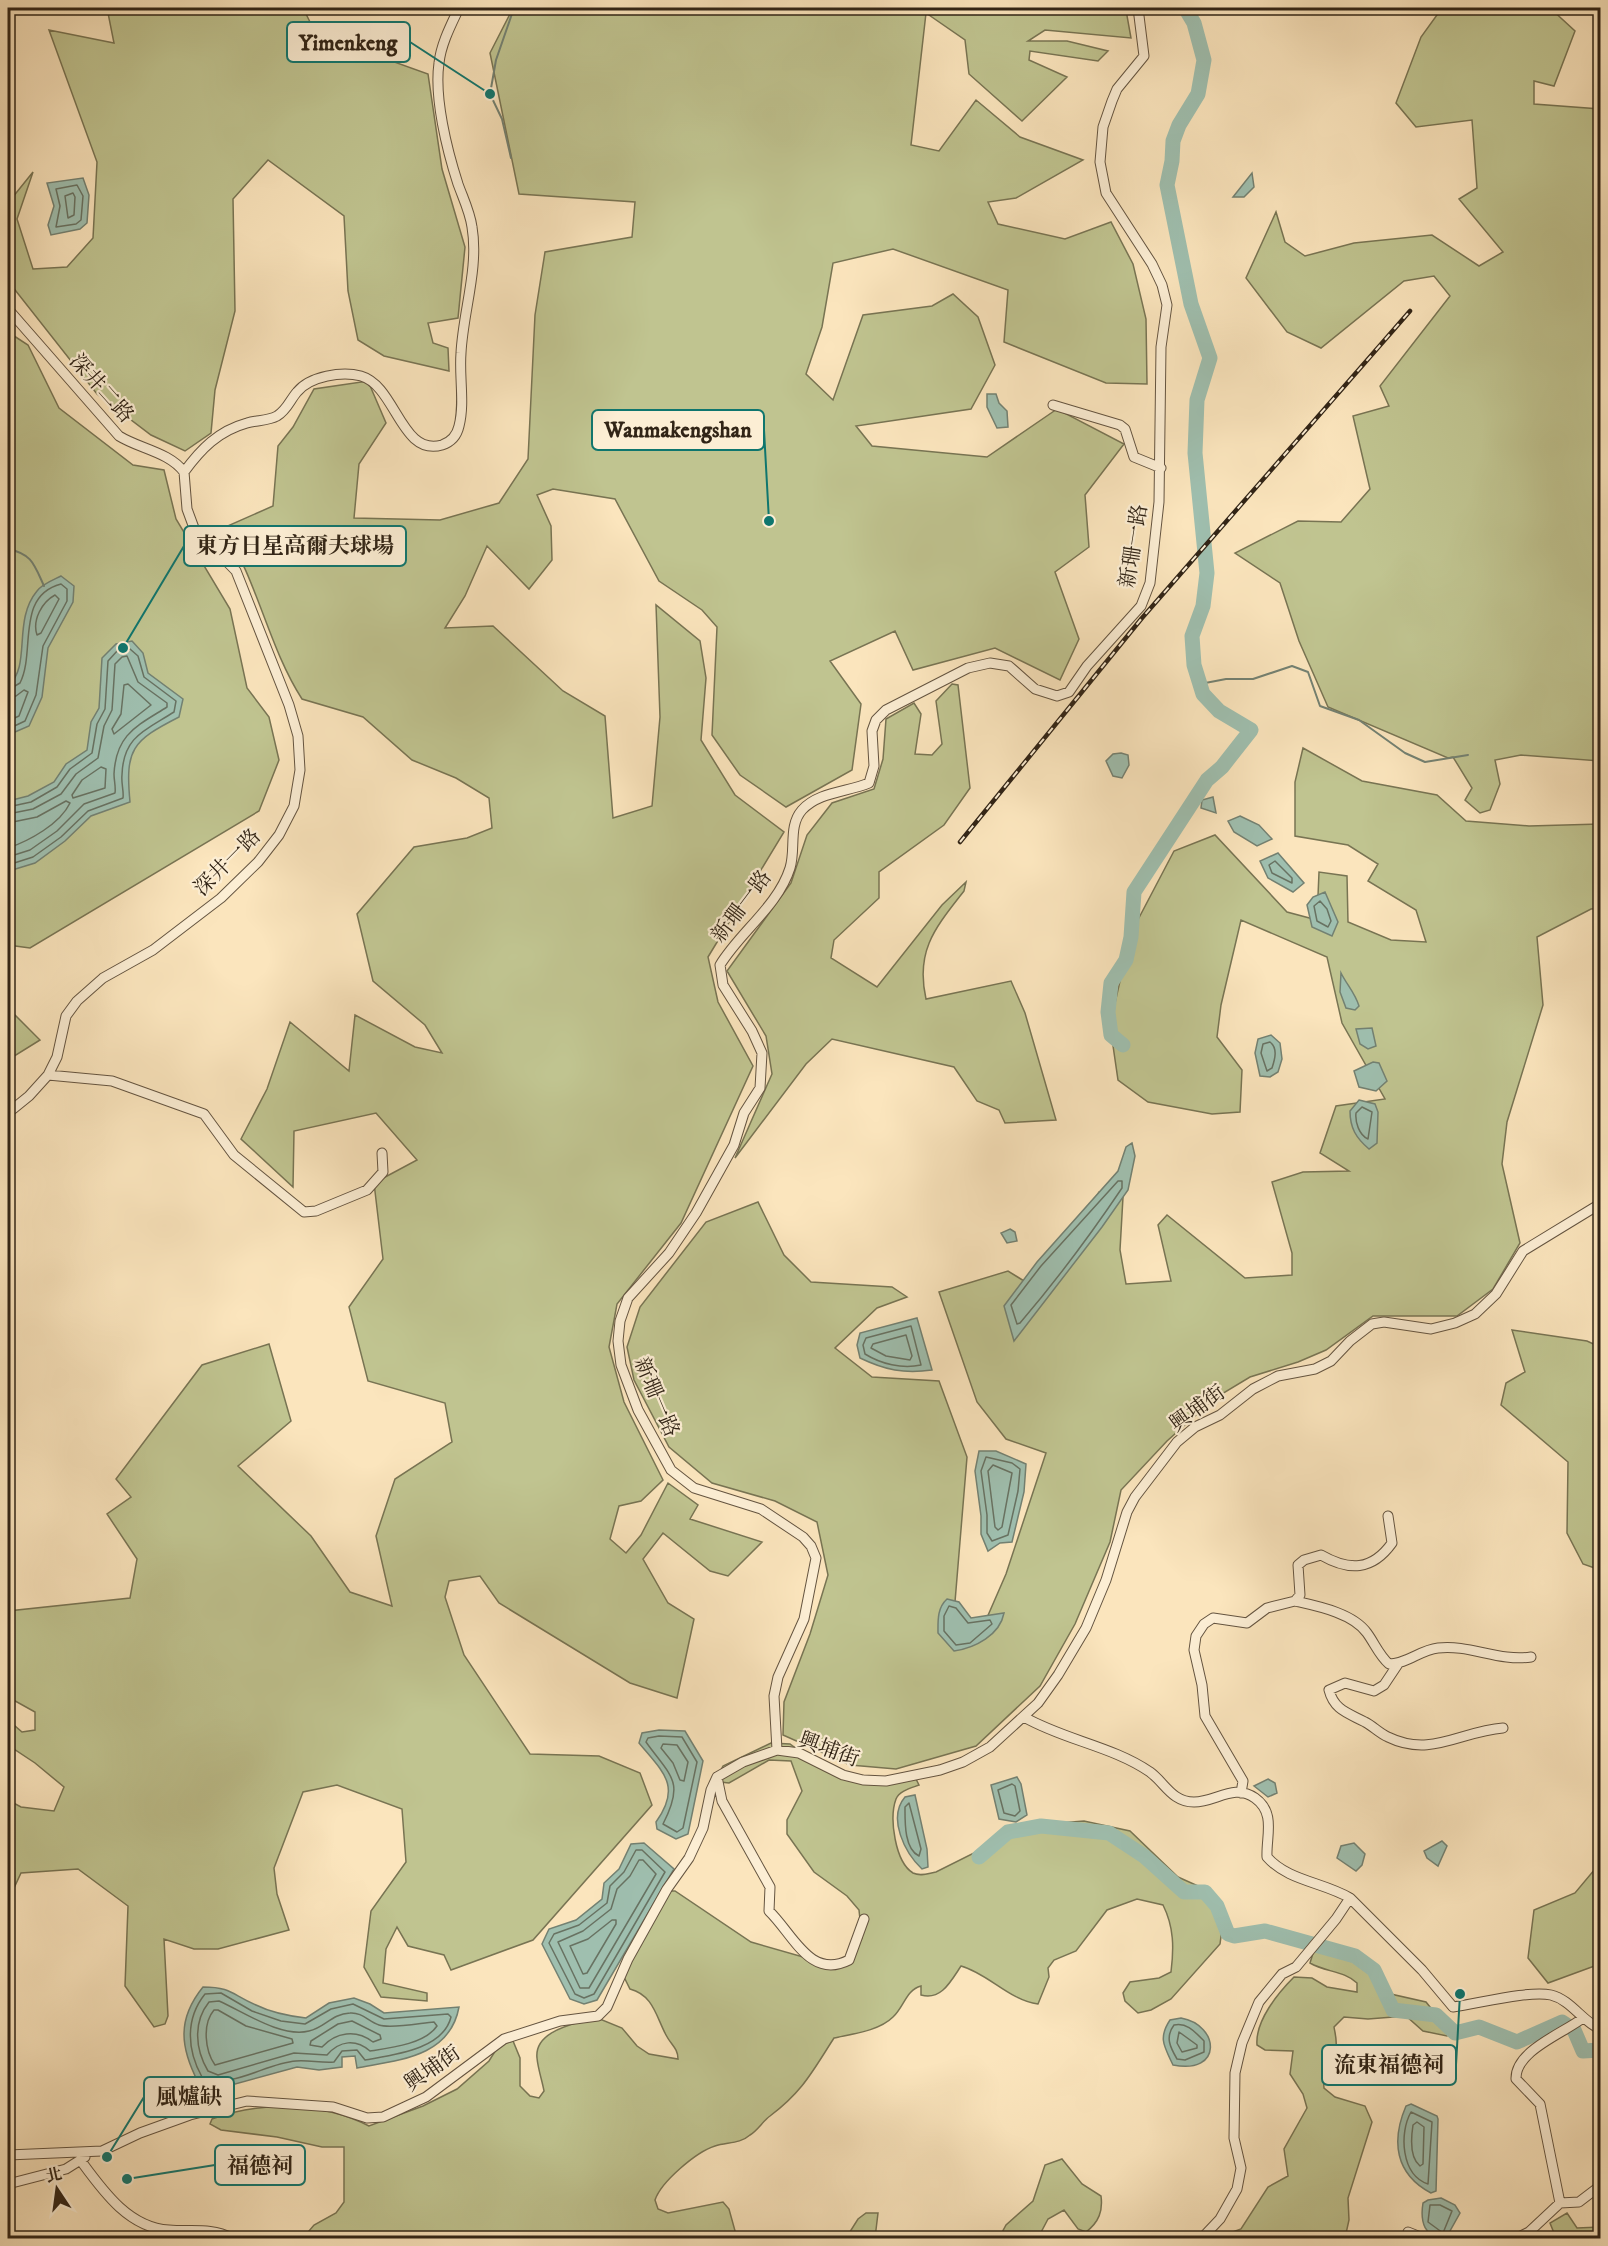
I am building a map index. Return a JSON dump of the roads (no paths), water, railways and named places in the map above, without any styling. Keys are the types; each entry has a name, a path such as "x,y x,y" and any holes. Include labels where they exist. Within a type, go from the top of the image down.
{"street":[{"path":"184,472 215,437 232,427 275,418 284,411 302,386 331,376 355,376 371,382 383,392 400,420 420,444 436,446 449,443 455,436 459,427 461,410 461,353 470,283 473,228 458,183 437,82 439,60 459,8"},
{"name":"新珊一路","path":"777,1750 774,1695 777,1677 804,1619 816,1558 811,1546 803,1538 761,1509 694,1488 671,1470 638,1410 621,1365 618,1341 620,1321 628,1298 669,1253 691,1220 734,1145 744,1113 760,1088 762,1053 752,1031 723,985 720,964 775,896 790,868 793,830 802,809 832,793 869,783 874,766 872,731 876,720 886,710 968,668 990,663 1009,666 1035,689 1057,696 1068,692 1087,666 1141,606 1150,583 1155,548 1161,468 1161,347 1167,305 1162,285 1152,264 1106,193 1100,162 1103,127 1112,101 1117,89 1144,56 1138,8"},
{"name":"深井二路","path":"8,309 119,436 133,445 177,464 184,472"},
{"path":"1053,405 1120,425 1125,429 1134,457 1161,468"},
{"name":"深井一路","path":"8,1113 29,1096 48,1075 57,1058 66,1016 77,1001 103,978 153,950 221,898 279,836 294,806 300,770 298,736 289,705 236,571 194,528 187,509 184,472"},
{"path":"48,1075 112,1081 204,1114 234,1155 304,1212 316,1211 367,1190 383,1172 382,1154"},
{"name":"興埔街","path":"8,2155 102,2151 140,2133 190,2115 247,2101 333,2107 367,2118 383,2116 426,2097 504,2039 560,2021 598,2016 607,2007 628,1959 667,1889 689,1858 703,1828 711,1790 717,1777 743,1762 777,1750 799,1753 843,1775 863,1780 886,1781 940,1770 963,1762 990,1748 1024,1717 1058,1676 1086,1628 1107,1580 1127,1512 1135,1497 1178,1442 1195,1427 1220,1415 1253,1389 1278,1376 1315,1369 1331,1361 1371,1324 1384,1322 1431,1329 1455,1323 1475,1314 1496,1294 1523,1251 1600,1204"},
{"path":"1295,1601 1300,1595 1298,1565 1304,1560 1321,1555 1338,1565 1353,1566 1371,1563 1386,1552 1392,1543 1388,1516"},
{"path":"1241,1793 1243,1781 1205,1716 1202,1684 1194,1650 1196,1636 1204,1624 1213,1618 1247,1623 1267,1608 1295,1601 1335,1612 1358,1624 1366,1631 1379,1655 1389,1664 1398,1664 1438,1647 1468,1650 1494,1657 1532,1658"},
{"path":"1398,1664 1384,1685 1374,1691 1345,1683 1329,1690 1331,1698 1340,1710 1366,1722 1387,1737 1414,1746 1449,1743 1481,1730 1503,1728"},
{"path":"1024,1717 1043,1728 1104,1748 1142,1768 1151,1773 1175,1797 1194,1802 1232,1792 1256,1799 1266,1809 1270,1825 1267,1857 1274,1865 1282,1872 1336,1890 1350,1898 1422,1970 1453,2007 1550,1995 1568,2004 1600,2029"},
{"path":"717,1777 722,1801 770,1887 769,1911 807,1956 828,1967 838,1966 849,1959 864,1919"},
{"path":"1202,2238 1220,2219 1237,2189 1241,2168 1234,2138 1235,2073 1242,2043 1259,2002 1282,1974 1296,1967 1336,1919 1350,1898"},
{"path":"1560,2203 1540,2104 1516,2079 1516,2068 1524,2056 1583,2018"},
{"path":"8,2184 57,2172 81,2161 89,2152"},
{"path":"53,2153 62,2162 57,2172"},
{"path":"81,2161 99,2186 138,2222 151,2228 170,2231 199,2229 222,2233 232,2238"},
{"path":"1517,2238 1529,2232 1560,2203 1579,2202 1600,2186"},
{"path":"1408,2232 1423,2238"}],"water":[{"path":"1252,173 1254,187 1244,197 1233,197"},
{"path":"83,178 89,195 87,223 80,229 51,235 48,225 54,206 47,183"},
{"path":"987,394 996,394 999,403 1007,411 1008,427 997,428 987,407"},
{"path":"61,576 74,586 73,602 48,648 42,697 29,726 8,735 8,686 19,667 25,616 37,591 48,582"},
{"path":"132,641 143,653 148,673 183,699 179,717 151,733 135,749 129,770 130,802 91,816 65,841 35,863 9,871 8,801 28,796 54,782 66,764 87,750 91,722 99,708 102,658 116,644"},
{"path":"1113,754 1128,755 1129,765 1122,778 1113,776 1106,761"},
{"path":"1213,797 1216,813 1201,808 1202,800"},
{"path":"1240,816 1259,825 1272,839 1257,846 1234,832 1228,821"},
{"path":"1278,853 1304,883 1293,892 1268,878 1260,861"},
{"path":"1325,892 1338,922 1332,936 1312,927 1307,905 1313,897"},
{"path":"1341,973 1359,1006 1355,1010 1346,1008 1340,992"},
{"path":"1372,1028 1376,1046 1368,1049 1360,1044 1356,1029"},
{"path":"1271,1035 1280,1043 1282,1059 1278,1072 1270,1077 1260,1076 1255,1053 1258,1039"},
{"path":"1373,1062 1379,1063 1387,1081 1376,1091 1359,1087 1354,1071"},
{"path":"1359,1100 1375,1104 1378,1112 1377,1143 1369,1149 1357,1137 1351,1123 1350,1111"},
{"path":"1132,1143 1135,1156 1128,1190 1014,1341 1004,1306 1037,1262 1118,1171 1126,1147"},
{"path":"1010,1229 1015,1232 1017,1241 1007,1243 1001,1233"},
{"path":"917,1318 932,1370 912,1372 895,1370 860,1358 857,1345 860,1333"},
{"path":"979,1451 996,1451 1026,1464 1024,1492 1012,1542 1000,1543 988,1551 981,1534 975,1471"},
{"path":"947,1599 959,1602 971,1618 1004,1613 1002,1621 985,1639 970,1647 954,1651 938,1633 940,1611"},
{"path":"659,1730 685,1731 703,1761 688,1834 676,1839 657,1829 656,1822 668,1799 668,1789 662,1771 639,1743 642,1733"},
{"path":"1017,1777 1021,1784 1027,1815 1016,1822 999,1819 991,1785"},
{"path":"1268,1779 1275,1783 1277,1793 1268,1797 1254,1786"},
{"path":"915,1795 927,1849 928,1867 922,1869 904,1845 898,1825 900,1805 905,1797"},
{"path":"1442,1841 1447,1846 1438,1866 1427,1858 1424,1851"},
{"path":"644,1843 674,1869 597,2000 584,2004 570,1999 542,1944 549,1929 576,1920 602,1899 604,1883 619,1869 631,1844"},
{"path":"1354,1843 1365,1854 1362,1865 1356,1871 1337,1858 1341,1846"},
{"path":"203,1987 226,1990 268,2010 306,2018 329,2003 354,1998 384,2013 459,2007 454,2024 445,2036 434,2046 420,2053 357,2068 355,2056 342,2057 342,2067 319,2070 297,2067 217,2089 198,2082 185,2045 185,2022 189,2010"},
{"path":"1181,2018 1194,2022 1209,2039 1208,2056 1201,2063 1189,2066 1173,2065 1167,2052 1163,2037 1166,2026 1170,2020"},
{"path":"1411,2104 1437,2116 1438,2119 1436,2191 1431,2193 1410,2176 1399,2156 1401,2119 1406,2106"},
{"path":"1441,2198 1455,2205 1460,2213 1446,2238 1439,2238 1428,2232 1422,2216 1423,2203"}],"waterway":[{"path":"511,158 502,119 490,94 496,60 514,8"},
{"path":"1123,1045 1111,1035 1108,1012 1111,983 1126,960 1131,937 1134,892 1207,780 1222,767 1251,730 1219,711 1203,694 1194,665 1192,636 1203,606 1207,573 1195,453 1197,400 1210,358 1191,304 1167,185 1173,141 1179,125 1198,94 1204,60 1194,23 1185,8"},
{"path":"8,549 22,554 31,561 44,586"},
{"path":"1200,684 1226,679 1253,679 1292,666 1308,672 1320,706 1359,720 1405,753 1425,762 1468,755"},
{"path":"979,1857 1008,1832 1041,1826 1109,1833 1144,1856 1184,1892 1205,1892 1217,1906 1228,1934 1234,1936 1265,1931 1355,1956 1374,1970 1393,2010 1436,2015 1455,2033 1479,2027 1517,2042 1562,2022 1574,2030 1583,2051 1600,2050"}],"railway":[{"path":"960,842 1142,618 1410,311"}],"place":[{"name":"Yimenkeng","path":"490,94"},
{"name":"Wanmakengshan","path":"769,521"},
{"name":"東方日星高爾夫球場","path":"123,648"},
{"name":"流東福德祠","path":"1460,1994"},
{"name":"風爐缺","path":"107,2157"},
{"name":"福德祠","path":"127,2179"}]}
